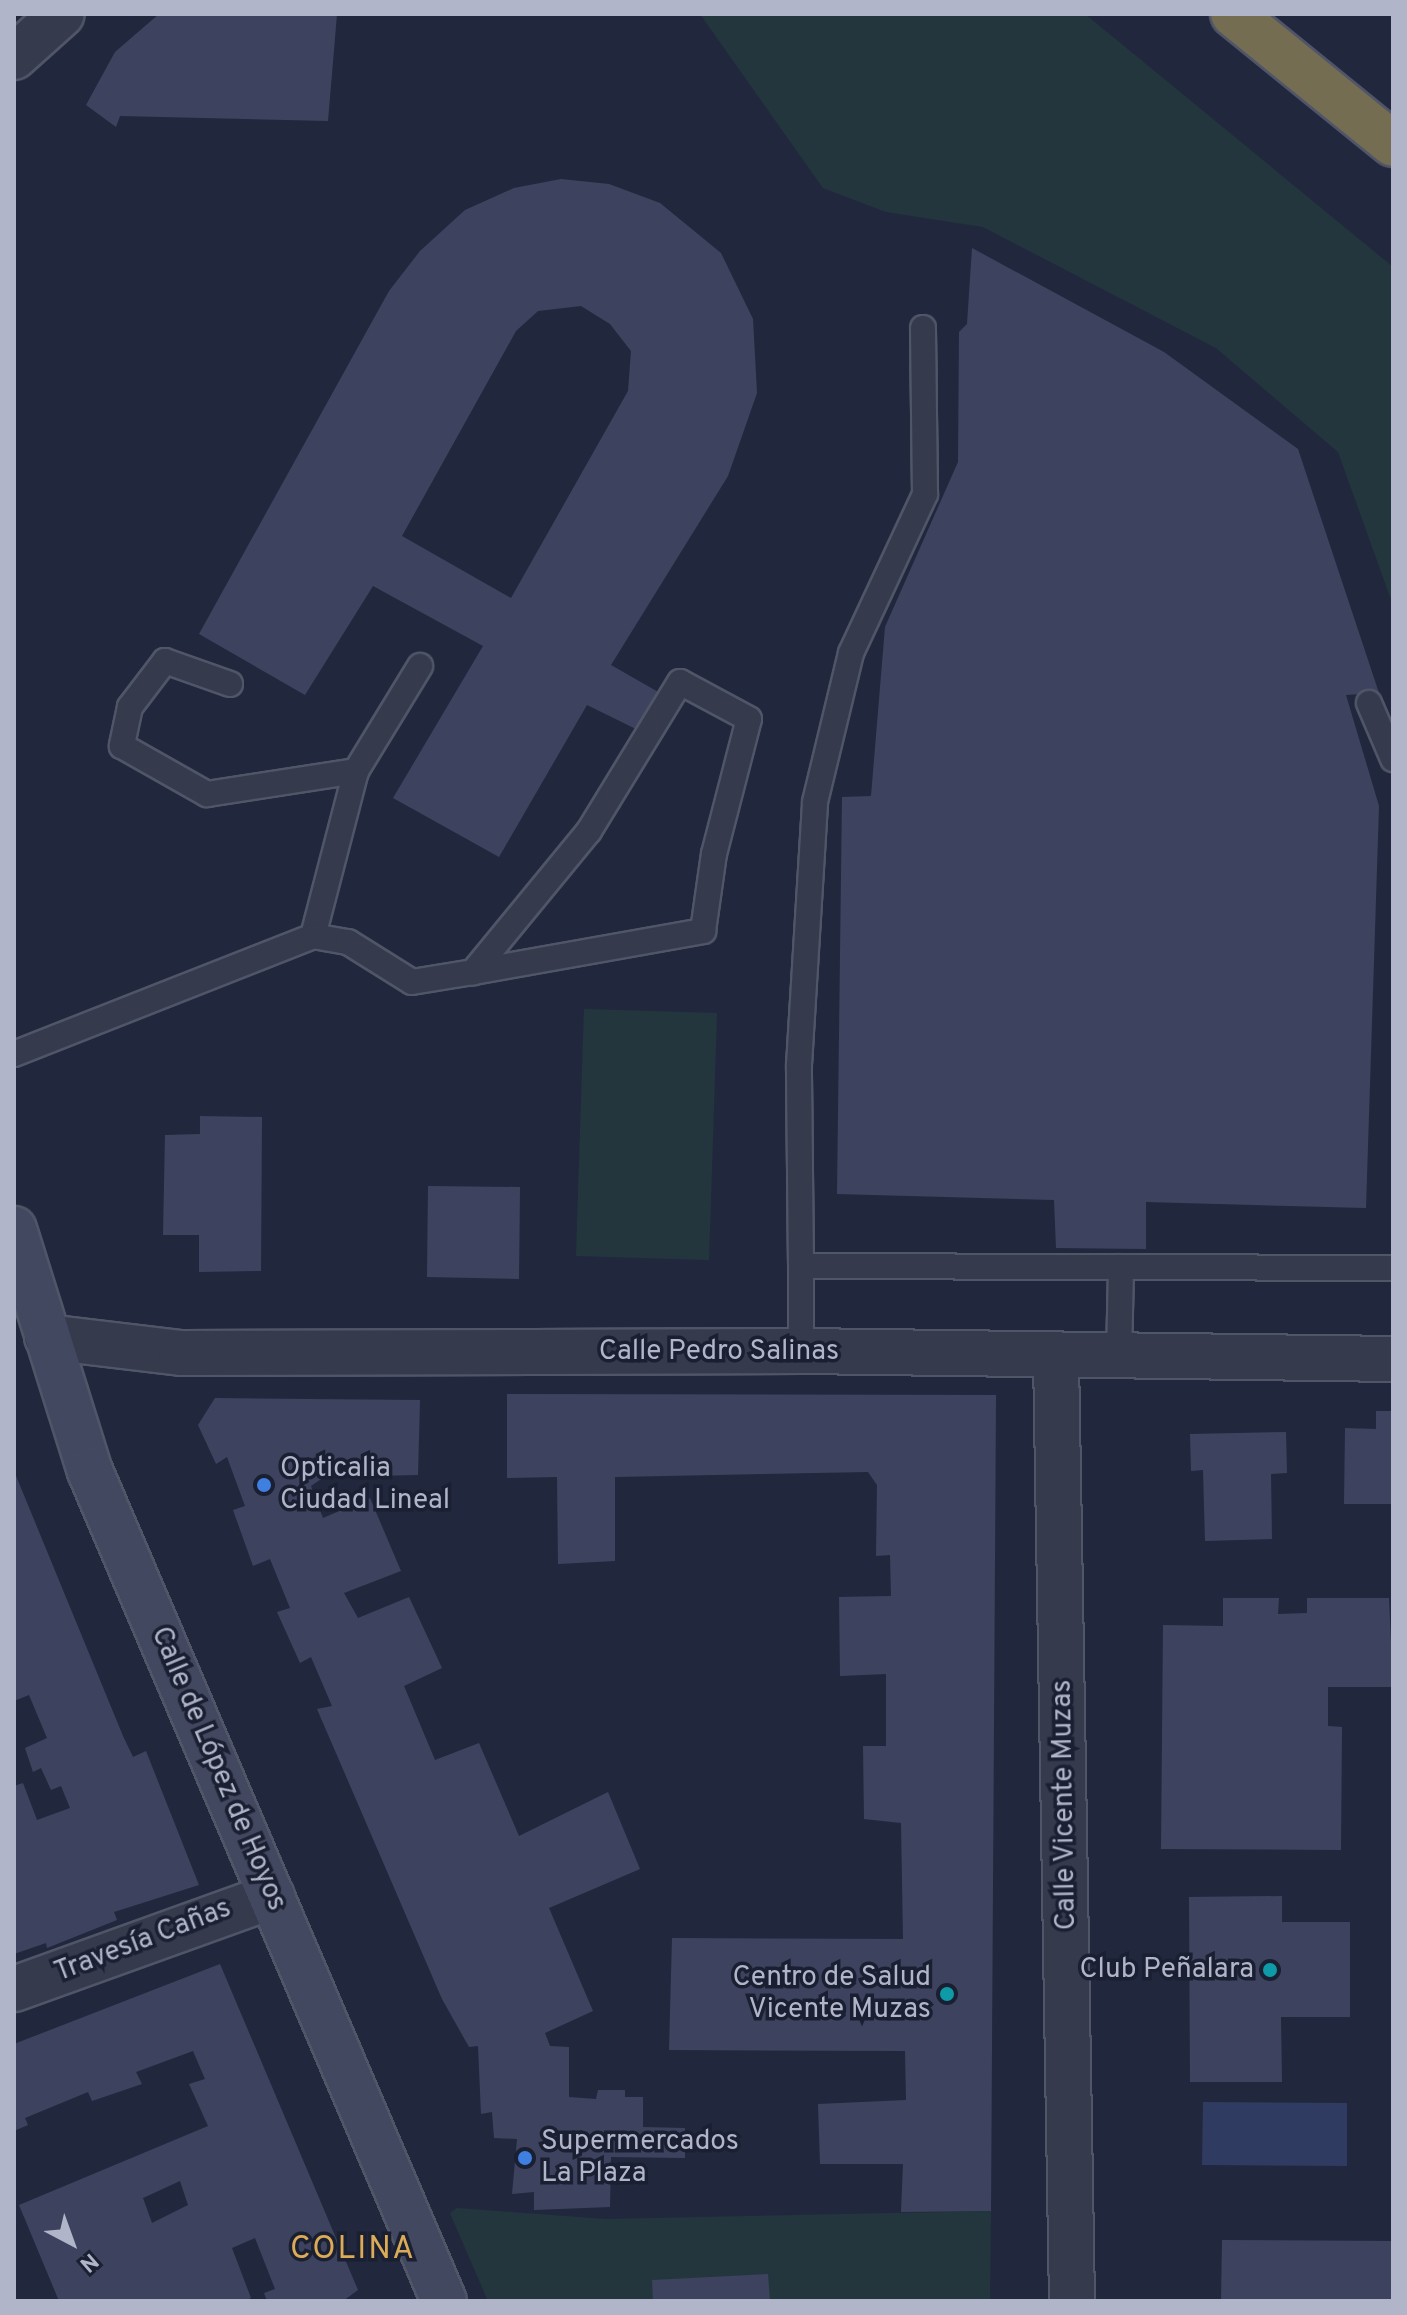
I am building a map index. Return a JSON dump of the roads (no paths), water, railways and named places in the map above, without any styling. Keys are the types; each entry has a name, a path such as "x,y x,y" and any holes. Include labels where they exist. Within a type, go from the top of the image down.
{"highway":[{"path":"1233,14 1393,144"}],"street":[{"path":"14,57 62,14"},
{"name":"Calle de López de Hoyos","path":"14,1229 94,1481 444,2301"},
{"name":"Calle Pedro Salinas","path":"47,1337 181,1353 801,1351 1056,1357 1393,1359"},
{"name":"Calle Vicente Muzas","path":"1056,1357 1072,2301"},
{"name":"Travesía Cañas","path":"14,1989 272,1896"}],"lane":[{"path":"801,1351 799,1065 815,802 851,653 925,494 923,328"},
{"path":"230,684 165,661 130,707 122,746 207,794 356,771"},
{"path":"313,936 356,771 420,666"},
{"path":"14,1054 313,936 348,942 412,982 473,972 703,931 714,854 749,719 680,682 589,831 473,972"},
{"path":"1369,703 1393,759"},
{"path":"801,1266 1393,1268"},
{"path":"1119,1357 1121,1267"}],"water":[{"path":"1203,2102 1347,2103 1347,2166 1202,2165"}],"place":[{"name":"Opticalia Ciudad Lineal","path":"264,1485"},
{"name":"Club Peñalara","path":"1270,1970"},
{"name":"Centro de Salud Vicente Muzas","path":"947,1994"},
{"name":"Supermercados La Plaza","path":"525,2158"}],"district":[{"name":"COLINA","path":"353,2250"}]}
